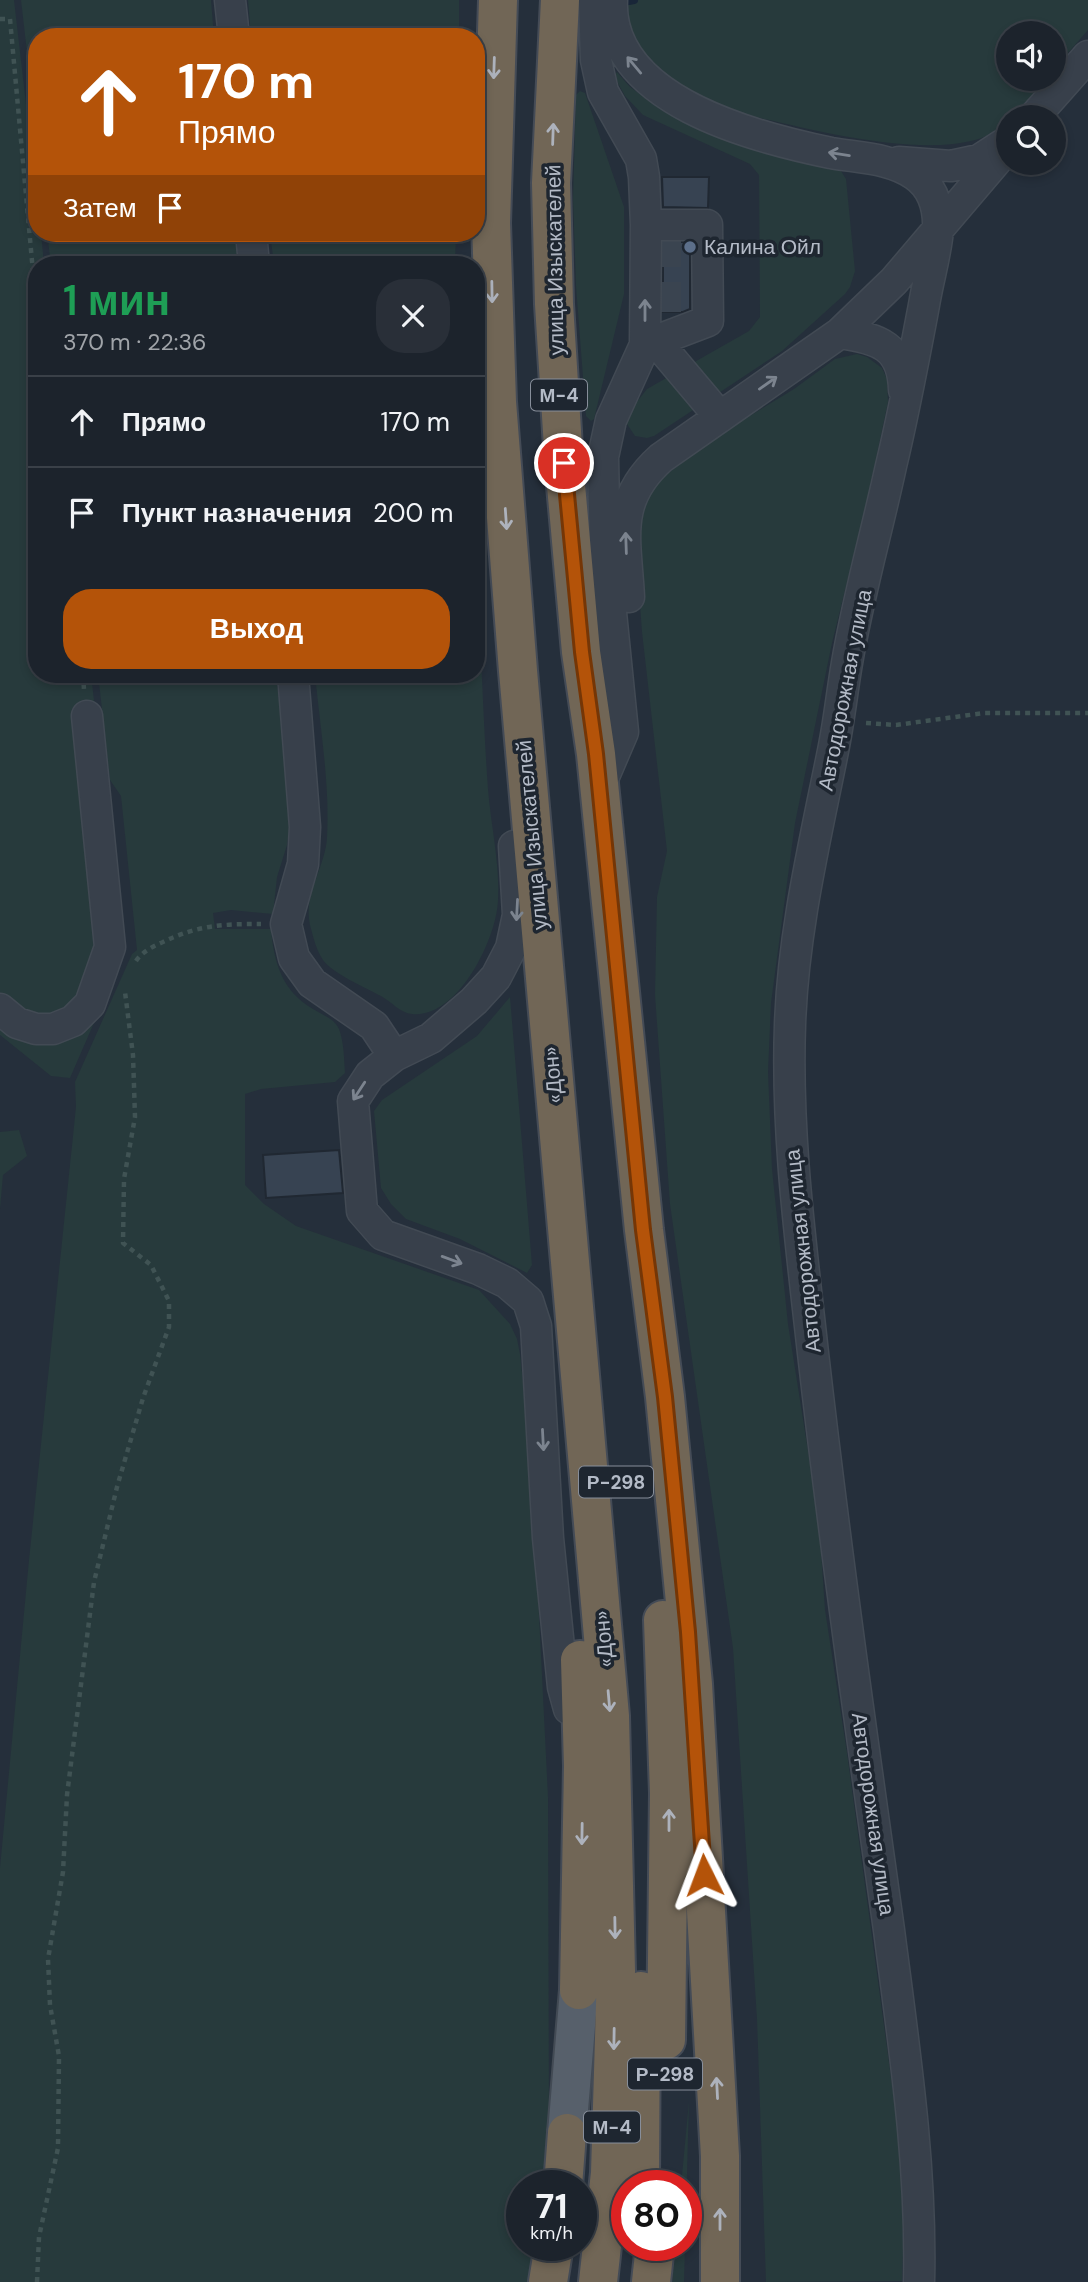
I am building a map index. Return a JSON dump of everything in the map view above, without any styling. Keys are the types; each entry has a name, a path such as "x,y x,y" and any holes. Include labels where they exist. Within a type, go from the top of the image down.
{"highway":[{"name":"улица Изыскателей","path":"498,0 491,223 492,303 518,671 547,998"},
{"name":"улица Изыскателей","path":"560,0 551,183 554,304 570,530 643,1230"},
{"path":"547,998 542,1157 571,1514 582,1697 579,1990"},
{"name":"Р-298","path":"547,998 583,1175 601,1325 631,1640 641,1845 640,2170"},
{"name":"«Дон»","path":"547,998 610,1716 615,1997 610,2174 598,2282"},
{"name":"Р-298","path":"643,1230 650,1401 663,1600 669,1793 668,1962 662,2170"},
{"name":"М-4","path":"643,1230 665,1397 693,1684 720,2156 720,2282"},
{"path":"564,2170 567,2133"},
{"path":"548,2282 551,2261"},
{"path":"632,2282 634,2261"},
{"path":"651,2282 653,2261"}],"main road":[{"path":"567,2133 579,1990"}],"lane":[{"path":"230,0 233,28"},
{"path":"594,0 593,28 600,82 641,159 645,177 646,225 667,329 720,416"},
{"path":"612,0 611,19 617,42 634,67 661,92 702,113 771,139 835,154 924,166 951,166 979,160 996,149"},
{"path":"1045,105 1088,56"},
{"path":"873,159 909,170 924,181 934,194 938,228"},
{"path":"599,788 633,705 626,511 633,490 643,474 661,458 841,332 894,281 996,161"},
{"path":"624,732 605,553 603,457 611,420 667,329 708,321 707,225 646,225"},
{"name":"Автодорожная улица","path":"919,2282 920,2234 912,2101 827,1472 798,1218 791,1127 790,1026 794,963 839,721 847,662 905,406 938,228"},
{"path":"841,332 864,336 884,345 900,360 904,374 905,406"},
{"path":"518,671 509,748 518,915 511,948 496,977 474,1000 431,1038 394,1056 370,1075 353,1101 362,1211 383,1235 478,1269 507,1283 528,1301 536,1326 548,1538 563,1687 583,1766"},
{"path":"294,683 305,828 303,864 286,924 295,958 312,983 374,1026 394,1056"},
{"path":"0,1009 17,1023 36,1029 53,1029 73,1021 90,1004 110,947 87,716"}],"path":[{"path":"0,19 10,19 28,217"},
{"path":"839,721 896,725 984,713 1088,713"},
{"path":"133,969 137,958 152,947 188,930 225,924 286,924"},
{"path":"37,2282 39,2237 58,2148 59,2056 50,2005 48,1959 63,1872 67,1795 94,1582 117,1487 143,1398 169,1327 169,1301 151,1265 123,1243 124,1179 135,1116 133,1055 125,992 129,981"}],"shaded area":[{"path":"0,0 14,0 28,121 28,242 42,242 43,256 28,256 28,683 92,683 123,956 70,1078 51,1076 0,1035"},
{"path":"21,0 211,0 213,28 28,28 28,61"},
{"path":"248,0 459,0 459,28 250,28"},
{"path":"624,0 1088,0 1088,30 1066,55 1066,21 996,21 996,91 1035,91 1023,105 996,105 995,131 975,140 928,145 874,141 821,132 702,101 682,90 644,57 632,34"},
{"path":"617,72 629,86 661,110 769,148 839,168 846,179 855,271 845,294 782,351 654,436 647,438 635,436 627,424 628,413 647,389 749,331 760,317 759,175 750,164 643,115 625,96 614,76"},
{"path":"580,91 585,93 624,207 624,294 594,419 591,421 586,416 576,286 573,198 576,95"},
{"path":"48,242 236,242 239,256 50,256"},
{"path":"271,242 456,242 455,256 273,256"},
{"path":"857,354 867,357 882,368 887,379 888,402 832,643 795,823 771,1003 768,1072 772,1169 788,1324 819,1521 825,1610 901,2151 904,2217 902,2281 766,2282 757,2019 733,1648 670,1204 655,995 657,897 667,851 642,632 635,538 637,515 656,483 727,430 794,389 835,359"},
{"path":"99,683 277,683 288,778 290,824 277,877 273,914 231,910 213,913 215,929 271,929 277,965 287,985 302,1002 337,1025 343,1045 345,1073 335,1082 261,1089 245,1094 245,1185 264,1204 296,1226 479,1290 510,1324 517,1339 526,1412 536,1554 548,1797 549,2131 545,2170 506,2170 506,2261 534,2261 530,2282 0,2282 0,1868 76,1107 75,1082 132,954 137,950 121,796 110,780"},
{"path":"316,683 482,683 488,789 498,873 496,916 491,935 472,973 445,1004 429,1012 404,1012 334,970 318,952 310,925 309,903 327,838 326,776"},
{"path":"510,997 532,1265 527,1273 460,1239 406,1219 391,1204 381,1188 374,1111 382,1100 477,1036"},
{"path":"19,1130 27,1156 3,1175 0,1209 0,1132"},
{"path":"689,2101 687,2170 683,2170"},
{"path":"674,2261 685,2261 684,2282 672,2282"}],"building":[{"path":"662,177 709,177 708,208 663,207"},
{"path":"663,242 690,242 690,309 683,312 663,312"},
{"path":"339,1150 343,1193 266,1198 263,1155"}],"waterway":[{"path":"629,1 634,0"}],"tunnel":[{"path":"666,225 666,312"}],"place":[{"name":"Калина Ойл","path":"690,247"}],"route":[{"path":"564,463 643,1230 665,1397 693,1684 704,1875"}]}
